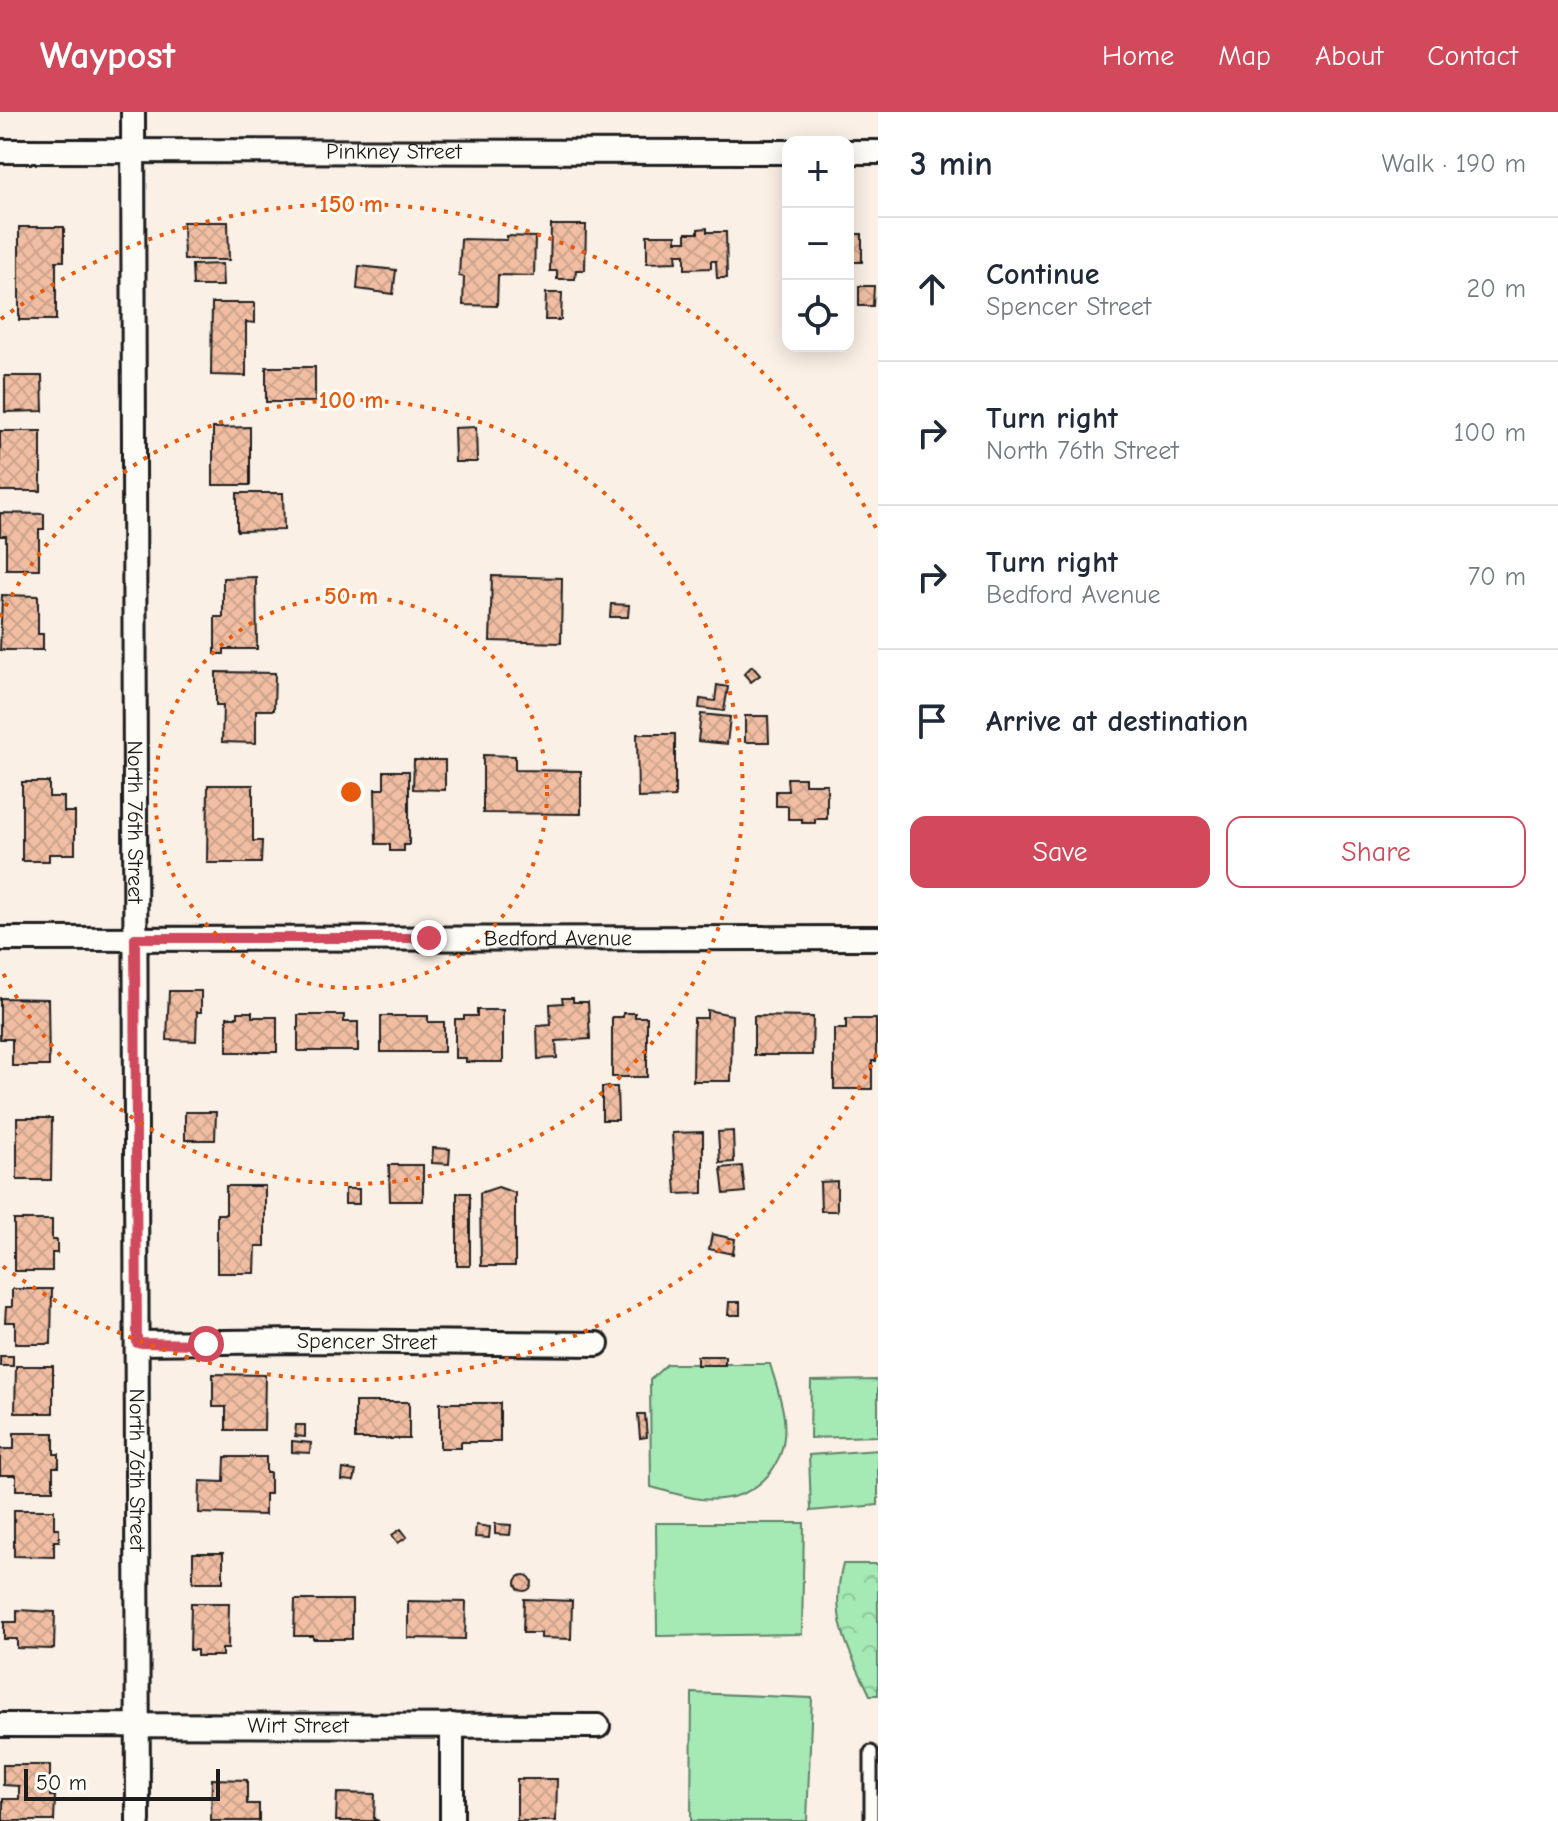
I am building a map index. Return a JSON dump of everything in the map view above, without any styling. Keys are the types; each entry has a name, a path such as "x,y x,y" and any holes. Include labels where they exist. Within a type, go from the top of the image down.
{"street":[{"name":"North 76th Street","path":"133,112 138,1821"},
{"name":"Pinkney Street","path":"0,151 782,152"},
{"path":"854,152 878,152"},
{"name":"Bedford Avenue","path":"0,939 878,938"},
{"name":"Spencer Street","path":"137,1343 597,1344"},
{"name":"Wirt Street","path":"0,1725 598,1726"},
{"path":"452,1725 452,1821"}],"lane":[{"path":"871,1752 871,1821"}],"green space":[{"path":"667,1364 770,1364 783,1411 784,1437 773,1468 751,1490 719,1499 700,1499 651,1487 650,1380"},
{"path":"878,1380 878,1436 810,1438 811,1381"},
{"path":"878,1450 878,1505 811,1511 809,1455"},
{"path":"656,1523 804,1523 802,1634 657,1636"},
{"path":"843,1564 878,1564 878,1695 870,1695 843,1631 838,1600"},
{"path":"692,1693 812,1698 807,1821 691,1821"}],"building":[{"path":"183,222 228,222 229,260 184,260"},
{"path":"551,225 586,225 585,270 576,270 575,279 557,279 557,271 550,271"},
{"path":"19,227 64,227 64,261 56,261 56,320 19,320"},
{"path":"707,228 707,232 726,232 727,278 717,278 716,261 711,261 711,268 685,269 685,254 676,254 677,262 647,263 647,235 676,235 676,241 686,241 686,233 698,233 698,229"},
{"path":"854,234 862,234 862,262 854,262"},
{"path":"507,236 535,237 534,276 498,275 497,306 463,305 464,277 459,276 461,239 507,240"},
{"path":"222,264 223,286 193,286 192,265"},
{"path":"359,266 396,270 393,294 357,289"},
{"path":"859,286 874,286 873,306 859,306"},
{"path":"546,293 562,293 561,320 545,320"},
{"path":"212,303 255,303 255,323 246,322 246,376 211,375"},
{"path":"266,367 315,367 315,402 266,402"},
{"path":"5,376 42,376 43,411 5,412"},
{"path":"250,427 250,485 213,485 213,428"},
{"path":"476,427 477,462 455,462 454,428"},
{"path":"0,431 41,431 41,491 0,491"},
{"path":"237,493 283,493 284,530 237,531"},
{"path":"0,513 44,514 44,529 39,529 39,569 6,569 6,536 0,536"},
{"path":"492,576 562,578 561,643 490,641"},
{"path":"256,577 257,649 224,649 224,654 215,654 215,617 223,617 223,578"},
{"path":"2,595 38,596 38,634 43,634 43,650 0,650"},
{"path":"611,604 629,605 628,617 610,617"},
{"path":"752,666 760,675 751,682 744,674"},
{"path":"216,672 275,673 274,710 256,710 256,743 222,742 223,705 216,705"},
{"path":"717,685 728,687 724,711 699,708 700,699 715,701"},
{"path":"701,714 730,717 727,744 698,741"},
{"path":"745,716 768,716 769,742 745,742"},
{"path":"637,734 675,734 675,797 638,798"},
{"path":"483,755 515,756 515,770 581,771 581,814 483,813"},
{"path":"414,760 445,760 445,790 413,789"},
{"path":"384,771 409,771 409,845 404,845 404,851 390,851 390,844 376,844 375,789 384,789"},
{"path":"787,778 805,778 805,784 827,784 827,819 802,823 802,819 788,819 788,806 776,806 776,791 788,791"},
{"path":"22,782 49,782 49,797 64,797 64,812 75,812 75,854 49,854 49,861 22,861"},
{"path":"208,785 253,785 253,841 262,841 261,863 207,863"},
{"path":"169,991 201,991 196,1041 167,1040"},
{"path":"0,998 48,999 49,1066 12,1066 12,1039 0,1039"},
{"path":"562,998 588,1002 590,1039 556,1041 557,1058 538,1059 537,1026 551,1025 550,1004 563,1003"},
{"path":"477,1010 503,1010 503,1062 466,1062 466,1058 455,1058 455,1019 477,1016"},
{"path":"707,1010 732,1015 731,1081 693,1081 694,1018 707,1018"},
{"path":"238,1012 252,1012 252,1017 277,1017 277,1052 227,1052 227,1017 238,1017"},
{"path":"623,1013 647,1017 647,1077 612,1077 612,1017 623,1017"},
{"path":"298,1015 344,1015 344,1022 358,1022 358,1051 298,1051"},
{"path":"381,1016 428,1016 428,1022 444,1022 444,1052 381,1052"},
{"path":"754,1016 813,1017 812,1055 754,1055"},
{"path":"846,1019 876,1019 872,1089 834,1089 834,1029 846,1029"},
{"path":"602,1087 617,1087 618,1120 602,1120"},
{"path":"185,1112 216,1112 215,1140 185,1140"},
{"path":"17,1118 52,1118 51,1180 17,1180"},
{"path":"733,1131 734,1162 720,1163 718,1132"},
{"path":"703,1132 703,1193 676,1194 672,1133"},
{"path":"433,1148 450,1149 449,1164 432,1163"},
{"path":"389,1165 423,1165 423,1201 390,1201"},
{"path":"742,1166 745,1192 724,1194 721,1168"},
{"path":"837,1181 837,1211 821,1211 820,1182"},
{"path":"226,1186 265,1186 265,1246 256,1246 255,1273 217,1273 217,1214 226,1214"},
{"path":"498,1187 515,1193 515,1266 481,1266 480,1193"},
{"path":"345,1189 359,1189 359,1204 345,1204"},
{"path":"457,1193 470,1193 470,1266 457,1266"},
{"path":"14,1220 52,1220 52,1240 57,1240 57,1253 52,1253 52,1271 14,1271"},
{"path":"712,1234 735,1239 733,1254 709,1249"},
{"path":"12,1289 52,1289 51,1344 15,1344 15,1322 5,1322 6,1307 12,1307"},
{"path":"729,1302 740,1302 740,1315 728,1315"},
{"path":"0,1356 13,1356 13,1366 0,1366"},
{"path":"697,1356 725,1356 725,1365 697,1365"},
{"path":"16,1366 53,1366 53,1413 15,1413"},
{"path":"213,1374 265,1375 264,1430 226,1430 226,1407 213,1407"},
{"path":"355,1402 409,1402 409,1439 355,1439"},
{"path":"440,1403 500,1403 500,1442 461,1442 461,1448 440,1448"},
{"path":"638,1414 645,1414 647,1437 640,1438"},
{"path":"296,1425 305,1425 305,1437 295,1436"},
{"path":"14,1433 54,1433 54,1454 59,1454 59,1467 53,1467 53,1490 16,1490 16,1475 0,1475 0,1449 14,1449"},
{"path":"292,1441 311,1443 310,1453 292,1452"},
{"path":"225,1457 266,1457 270,1494 265,1494 265,1515 199,1513 200,1481 224,1482"},
{"path":"343,1469 356,1471 354,1481 342,1480"},
{"path":"14,1510 54,1510 54,1528 59,1528 59,1541 54,1541 54,1557 14,1556"},
{"path":"495,1524 511,1525 510,1535 495,1534"},
{"path":"476,1525 490,1527 489,1538 475,1537"},
{"path":"401,1529 407,1537 398,1543 392,1535"},
{"path":"193,1553 223,1553 223,1582 193,1582"},
{"path":"521,1575 527,1575 532,1583 530,1589 521,1591 516,1586 516,1580"},
{"path":"524,1599 572,1601 571,1639 541,1638 541,1633 523,1633"},
{"path":"295,1600 352,1600 352,1639 294,1636"},
{"path":"408,1601 466,1602 465,1639 408,1638"},
{"path":"191,1603 229,1603 228,1649 222,1649 222,1656 197,1656 197,1650 190,1650"},
{"path":"17,1610 55,1612 54,1649 17,1648 17,1639 4,1639 4,1622 17,1622"},
{"path":"3,1765 50,1765 50,1796 55,1796 54,1821 3,1821 3,1799 19,1799 19,1786 3,1785"},
{"path":"212,1779 247,1780 247,1804 259,1804 259,1821 211,1821"},
{"path":"517,1779 557,1779 556,1821 517,1821"},
{"path":"337,1793 375,1794 374,1819 379,1821 336,1821"}],"route":[{"path":"206,1344 137,1343 135,938 429,938"}]}
